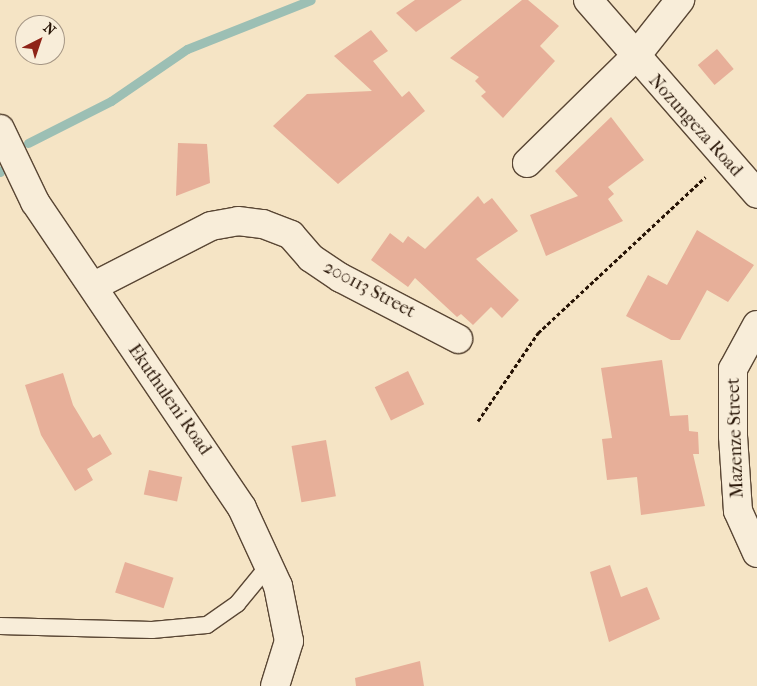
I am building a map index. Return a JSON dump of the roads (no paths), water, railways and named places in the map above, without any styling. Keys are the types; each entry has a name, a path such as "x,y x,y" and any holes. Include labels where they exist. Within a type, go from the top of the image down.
{"street":[{"name":"Nozungeza Road","path":"588,0 723,159 757,194"},
{"path":"527,163 635,57 680,0"},
{"name":"Ekuthuleni Road","path":"0,130 35,202 94,286 141,363 242,508 278,586 289,641 275,686"},
{"name":"200113 Street","path":"94,286 211,226 238,221 263,224 291,235 311,258 341,278 458,339"},
{"name":"Mazenze Street","path":"757,325 734,369 733,436 738,511 757,553"}],"lane":[{"path":"0,626 152,630 207,625 237,604 269,565"}],"waterway":[{"path":"28,143 111,101 187,49 311,0"}]}
